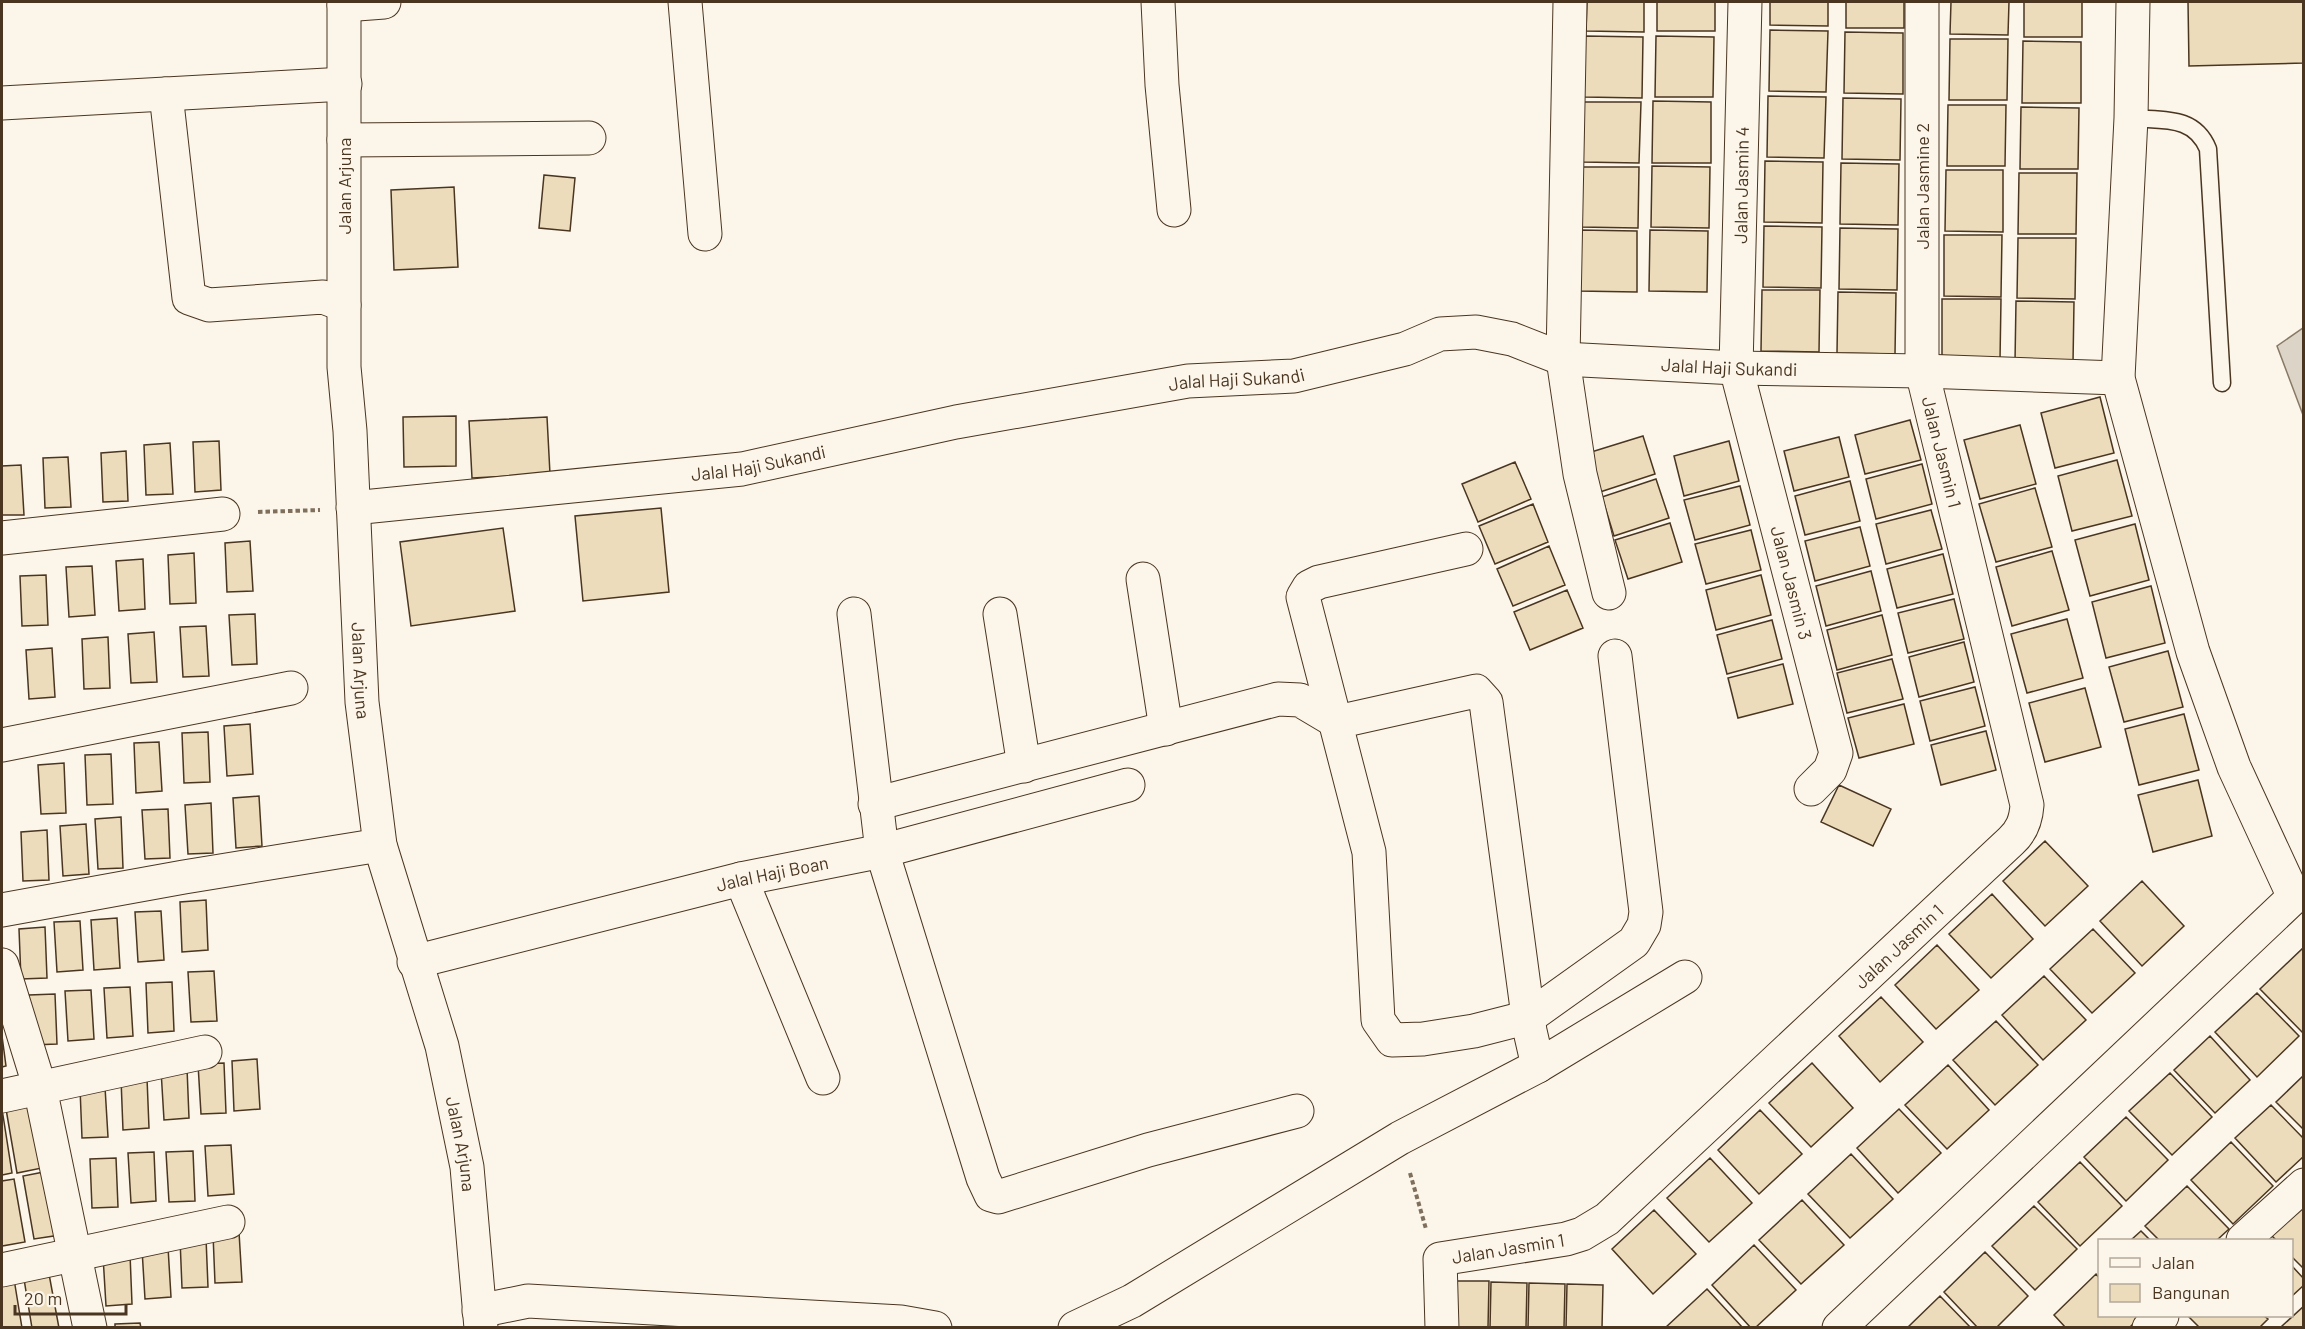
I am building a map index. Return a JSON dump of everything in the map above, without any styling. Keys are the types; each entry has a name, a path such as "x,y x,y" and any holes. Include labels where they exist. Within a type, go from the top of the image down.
{"street":[{"path":"344,3 384,2"},
{"path":"685,2 705,234"},
{"path":"1158,2 1162,85 1174,210"},
{"path":"1570,2 1563,359 1580,474 1609,593"},
{"name":"Jalan Jasmin 4","path":"1736,368 1745,2"},
{"name":"Jalan Jasmine 2","path":"1922,2 1922,371"},
{"path":"1839,1328 2299,895 2234,767 2193,652 2118,378 2131,118 2133,2"},
{"name":"Jalan Arjuna","path":"344,3 344,367 362,702 380,845 414,962 442,1046 467,1167 480,1319"},
{"path":"2,103 345,84"},
{"path":"166,94 189,298 209,304 323,297 344,305"},
{"path":"344,140 589,138"},
{"name":"Jalal Haji Sukandi","path":"353,508 742,469 956,422 1188,381 1294,376 1405,349 1440,334 1476,332 1512,339 1563,359 1736,368 1922,371 2118,378"},
{"name":"Jalan Jasmin 3","path":"1736,368 1836,753 1830,770 1811,789"},
{"name":"Jalan Jasmin 1","path":"1442,1328 1440,1259 1566,1239 1582,1234 1606,1219 2011,842 2022,828 2028,805 1922,371"},
{"path":"2,538 223,514"},
{"path":"1466,549 1319,582 1306,591 1304,602 1369,852 1378,1020 1392,1040 1423,1039 1474,1031 1533,1042 1685,977"},
{"path":"1143,579 1166,729"},
{"path":"855,614 882,851 980,1167 991,1195 998,1197 1148,1150 1297,1111"},
{"path":"1000,614 1024,766"},
{"path":"1075,1328 1137,1314 1400,1138 1533,1042 1634,942 1644,925 1646,912 1616,656"},
{"path":"2,745 291,688"},
{"path":"875,804 1278,699 1300,700 1337,722 1472,690 1484,697 1533,1042"},
{"name":"Jalal Haji Boan","path":"414,962 741,879 882,851 1128,785"},
{"path":"2,910 380,845"},
{"path":"741,879 823,1078"},
{"path":"2,965 40,1088 90,1328"},
{"path":"2,1096 205,1052"},
{"path":"2244,1239 2304,1185"},
{"path":"2,1270 228,1222"},
{"path":"480,1319 528,1301 901,1322 935,1328"},
{"path":"2149,1328 2161,1317"}],"lane":[{"path":"2131,118 2187,124 2200,134 2208,149 2222,383"}],"path":[{"path":"223,514 353,508"},
{"path":"1400,1138 1422,1221 1440,1259"}],"shaded area":[{"path":"2303,328 2303,415 2277,346"}],"building":[{"path":"1587,2 1644,2 1644,32 1586,31"},
{"path":"1657,2 1715,2 1715,31 1657,31"},
{"path":"1770,2 1828,2 1828,26 1770,25"},
{"path":"1846,2 1904,2 1904,28 1846,28"},
{"path":"1951,2 2009,2 2008,35 1950,34"},
{"path":"2024,2 2082,2 2082,37 2024,37"},
{"path":"2188,2 2304,2 2304,63 2189,66"},
{"path":"1770,30 1828,31 1826,92 1769,91"},
{"path":"1845,32 1903,33 1903,94 1844,93"},
{"path":"1585,36 1643,37 1642,98 1584,97"},
{"path":"1656,36 1714,37 1713,97 1655,97"},
{"path":"1950,39 2008,39 2007,100 1949,100"},
{"path":"2023,41 2081,42 2081,103 2022,103"},
{"path":"1768,96 1826,97 1824,158 1767,157"},
{"path":"1843,98 1901,99 1900,160 1842,159"},
{"path":"1653,101 1711,102 1711,163 1652,163"},
{"path":"1582,102 1641,102 1639,163 1582,162"},
{"path":"1948,105 2006,105 2005,166 1947,166"},
{"path":"2021,107 2079,108 2078,169 2020,169"},
{"path":"1765,161 1823,162 1822,223 1764,222"},
{"path":"1841,163 1899,164 1898,225 1840,224"},
{"path":"1652,166 1710,167 1709,228 1651,227"},
{"path":"1581,167 1639,167 1638,228 1580,227"},
{"path":"1946,170 2003,170 2003,232 1945,231"},
{"path":"2019,173 2077,173 2076,234 2018,234"},
{"path":"544,175 575,178 570,231 539,228"},
{"path":"454,187 458,267 394,270 391,190"},
{"path":"1764,226 1822,227 1821,288 1763,287"},
{"path":"1840,228 1898,229 1897,290 1839,289"},
{"path":"1579,230 1637,231 1637,292 1578,291"},
{"path":"1650,230 1708,231 1707,292 1649,291"},
{"path":"1944,235 2002,235 2001,297 1944,296"},
{"path":"2018,238 2076,238 2075,299 2017,298"},
{"path":"1762,290 1820,290 1819,352 1761,351"},
{"path":"1838,292 1896,293 1895,354 1837,353"},
{"path":"1942,299 2001,299 2000,360 1942,360"},
{"path":"2016,301 2074,302 2073,363 2015,362"},
{"path":"2100,397 2114,453 2055,468 2041,413"},
{"path":"456,416 456,466 404,467 403,417"},
{"path":"547,417 550,474 472,478 469,421"},
{"path":"1910,420 1921,460 1865,474 1855,435"},
{"path":"2020,425 2036,484 1980,499 1964,440"},
{"path":"1643,436 1655,474 1600,492 1588,453"},
{"path":"1839,437 1849,477 1794,491 1784,451"},
{"path":"219,441 221,490 195,492 193,442"},
{"path":"1729,441 1739,481 1684,496 1674,456"},
{"path":"170,443 173,494 146,495 144,445"},
{"path":"126,451 128,501 103,502 101,453"},
{"path":"68,457 71,507 45,508 43,458"},
{"path":"2117,460 2132,516 2072,531 2058,476"},
{"path":"1515,462 1531,499 1478,522 1462,484"},
{"path":"1922,464 1932,504 1876,519 1866,479"},
{"path":"21,465 24,515 2,515 2,466"},
{"path":"1656,479 1669,518 1614,536 1602,497"},
{"path":"1850,481 1860,521 1805,535 1795,496"},
{"path":"1740,486 1750,525 1695,540 1684,500"},
{"path":"2035,488 2052,547 1996,562 1979,504"},
{"path":"1533,504 1548,542 1495,564 1479,526"},
{"path":"661,508 669,592 583,601 575,516"},
{"path":"1931,510 1942,549 1886,564 1876,524"},
{"path":"1670,523 1682,562 1628,579 1615,540"},
{"path":"2135,524 2149,580 2090,596 2075,540"},
{"path":"1860,527 1870,566 1815,581 1805,541"},
{"path":"503,528 515,611 411,626 400,542"},
{"path":"1751,530 1761,570 1706,584 1695,544"},
{"path":"250,541 253,591 227,592 225,543"},
{"path":"1549,546 1565,585 1513,606 1497,569"},
{"path":"2052,551 2069,610 2012,626 1996,567"},
{"path":"194,553 196,603 170,604 168,555"},
{"path":"1943,554 1953,594 1897,608 1887,569"},
{"path":"143,559 145,609 119,611 116,561"},
{"path":"92,566 95,615 69,617 66,567"},
{"path":"1871,571 1881,611 1826,626 1816,586"},
{"path":"46,575 48,625 22,626 20,576"},
{"path":"1761,575 1771,615 1716,630 1706,590"},
{"path":"2151,586 2165,643 2106,658 2092,602"},
{"path":"1567,590 1583,628 1530,650 1514,612"},
{"path":"1954,599 1964,639 1908,653 1898,613"},
{"path":"255,614 257,664 232,665 229,615"},
{"path":"1882,615 1892,655 1837,670 1827,630"},
{"path":"2067,619 2083,678 2027,693 2011,634"},
{"path":"1772,620 1782,659 1727,674 1717,635"},
{"path":"206,626 209,676 183,677 180,627"},
{"path":"154,632 157,682 131,683 128,634"},
{"path":"108,637 110,688 84,689 82,639"},
{"path":"1964,642 1974,682 1919,697 1909,657"},
{"path":"52,648 55,697 29,699 26,650"},
{"path":"2168,651 2183,707 2124,722 2109,667"},
{"path":"1892,659 1903,699 1847,713 1837,673"},
{"path":"1783,664 1793,704 1738,718 1728,678"},
{"path":"1975,687 1985,726 1930,741 1920,701"},
{"path":"2085,688 2101,747 2045,762 2029,703"},
{"path":"1904,704 1914,744 1859,758 1848,718"},
{"path":"2184,714 2199,770 2139,785 2125,729"},
{"path":"250,724 253,774 227,776 224,726"},
{"path":"1986,731 1996,770 1941,785 1931,745"},
{"path":"208,732 210,782 184,783 182,733"},
{"path":"159,742 162,791 136,793 134,743"},
{"path":"111,754 113,804 87,805 85,755"},
{"path":"64,763 66,813 41,814 38,765"},
{"path":"2198,780 2212,836 2153,852 2138,795"},
{"path":"1839,785 1891,809 1873,846 1821,822"},
{"path":"259,796 262,846 236,848 233,798"},
{"path":"211,803 213,853 188,854 185,805"},
{"path":"168,809 170,858 145,859 142,810"},
{"path":"121,817 123,868 98,869 95,819"},
{"path":"86,824 89,874 63,876 60,826"},
{"path":"47,830 49,880 23,881 21,832"},
{"path":"2045,841 2088,886 2045,926 2003,881"},
{"path":"2142,881 2184,926 2142,966 2100,921"},
{"path":"1992,894 2033,939 1991,978 1949,934"},
{"path":"206,900 208,950 182,952 180,902"},
{"path":"161,911 164,960 138,962 135,912"},
{"path":"117,918 120,968 94,970 91,920"},
{"path":"80,921 83,970 57,972 54,922"},
{"path":"45,927 47,978 21,979 19,929"},
{"path":"2093,929 2135,973 2092,1013 2050,969"},
{"path":"1937,945 1979,990 1936,1029 1895,985"},
{"path":"2302,949 2304,950 2303,1033 2260,989"},
{"path":"214,971 217,1021 191,1022 188,972"},
{"path":"2044,976 2086,1020 2043,1060 2002,1015"},
{"path":"172,982 174,1031 148,1033 146,983"},
{"path":"130,987 133,1036 107,1038 104,988"},
{"path":"91,990 94,1039 68,1041 65,991"},
{"path":"2257,993 2299,1036 2257,1077 2215,1032"},
{"path":"55,994 57,1044 32,1045 29,995"},
{"path":"1881,997 1923,1042 1880,1082 1839,1036"},
{"path":"1996,1021 2038,1065 1995,1105 1953,1060"},
{"path":"2,1036 6,1066 2,1067"},
{"path":"2210,1036 2250,1080 2215,1113 2174,1070"},
{"path":"257,1059 260,1109 234,1111 232,1061"},
{"path":"224,1063 226,1113 201,1114 198,1064"},
{"path":"1812,1063 1853,1108 1811,1147 1769,1103"},
{"path":"1948,1065 1989,1110 1947,1149 1905,1105"},
{"path":"187,1068 189,1118 164,1120 161,1070"},
{"path":"2170,1073 2212,1117 2172,1155 2129,1111"},
{"path":"2304,1075 2304,1130 2276,1102"},
{"path":"147,1078 149,1128 123,1130 121,1079"},
{"path":"105,1087 108,1137 82,1138 80,1088"},
{"path":"32,1104 42,1168 17,1173 6,1109"},
{"path":"2271,1105 2304,1139 2304,1156 2276,1182 2235,1138"},
{"path":"2,1109 12,1173 2,1175"},
{"path":"1899,1109 1941,1153 1898,1193 1857,1148"},
{"path":"1760,1110 1802,1154 1759,1194 1718,1150"},
{"path":"2126,1117 2168,1160 2126,1201 2084,1157"},
{"path":"2231,1142 2273,1186 2233,1224 2191,1180"},
{"path":"231,1145 234,1194 208,1196 205,1146"},
{"path":"193,1151 195,1201 169,1202 166,1152"},
{"path":"154,1152 156,1201 131,1203 128,1153"},
{"path":"1851,1154 1893,1199 1850,1238 1808,1194"},
{"path":"116,1158 118,1207 92,1208 90,1159"},
{"path":"1710,1158 1752,1203 1709,1242 1667,1198"},
{"path":"2080,1162 2122,1206 2080,1246 2038,1202"},
{"path":"49,1171 60,1235 34,1239 23,1176"},
{"path":"14,1179 25,1242 2,1246 2,1181"},
{"path":"2187,1186 2229,1229 2218,1239 2158,1239 2145,1226"},
{"path":"1802,1200 1844,1245 1801,1284 1759,1240"},
{"path":"2304,1203 2304,1269 2293,1258 2293,1239 2275,1239 2271,1235"},
{"path":"2034,1206 2077,1249 2035,1290 1992,1246"},
{"path":"1654,1210 1696,1254 1653,1294 1612,1249"},
{"path":"2141,1231 2149,1239 2132,1239"},
{"path":"239,1232 242,1282 215,1283 213,1234"},
{"path":"206,1238 208,1287 182,1288 180,1239"},
{"path":"1754,1245 1796,1290 1755,1328 1751,1328 1712,1285"},
{"path":"168,1247 171,1297 145,1299 142,1249"},
{"path":"1985,1252 2028,1296 1996,1328 1978,1328 1944,1292"},
{"path":"130,1254 132,1304 106,1306 103,1256"},
{"path":"2293,1267 2304,1279 2304,1285 2293,1295"},
{"path":"49,1274 59,1328 32,1328 24,1279"},
{"path":"2096,1274 2098,1276 2098,1317 2136,1317 2138,1319 2129,1328 2066,1328 2054,1315"},
{"path":"14,1279 22,1328 2,1328 2,1281"},
{"path":"1453,1281 1489,1281 1488,1328 1452,1328"},
{"path":"1491,1282 1527,1283 1526,1328 1490,1328"},
{"path":"1529,1283 1565,1284 1564,1328 1528,1328"},
{"path":"1567,1284 1603,1285 1602,1328 1566,1328"},
{"path":"1707,1289 1743,1328 1665,1328"},
{"path":"1940,1296 1971,1328 1907,1328"},
{"path":"2304,1306 2304,1328 2284,1328 2282,1326"},
{"path":"2189,1317 2265,1317 2268,1319 2259,1328 2200,1328"},
{"path":"140,1323 141,1328 115,1328 115,1324"}]}
